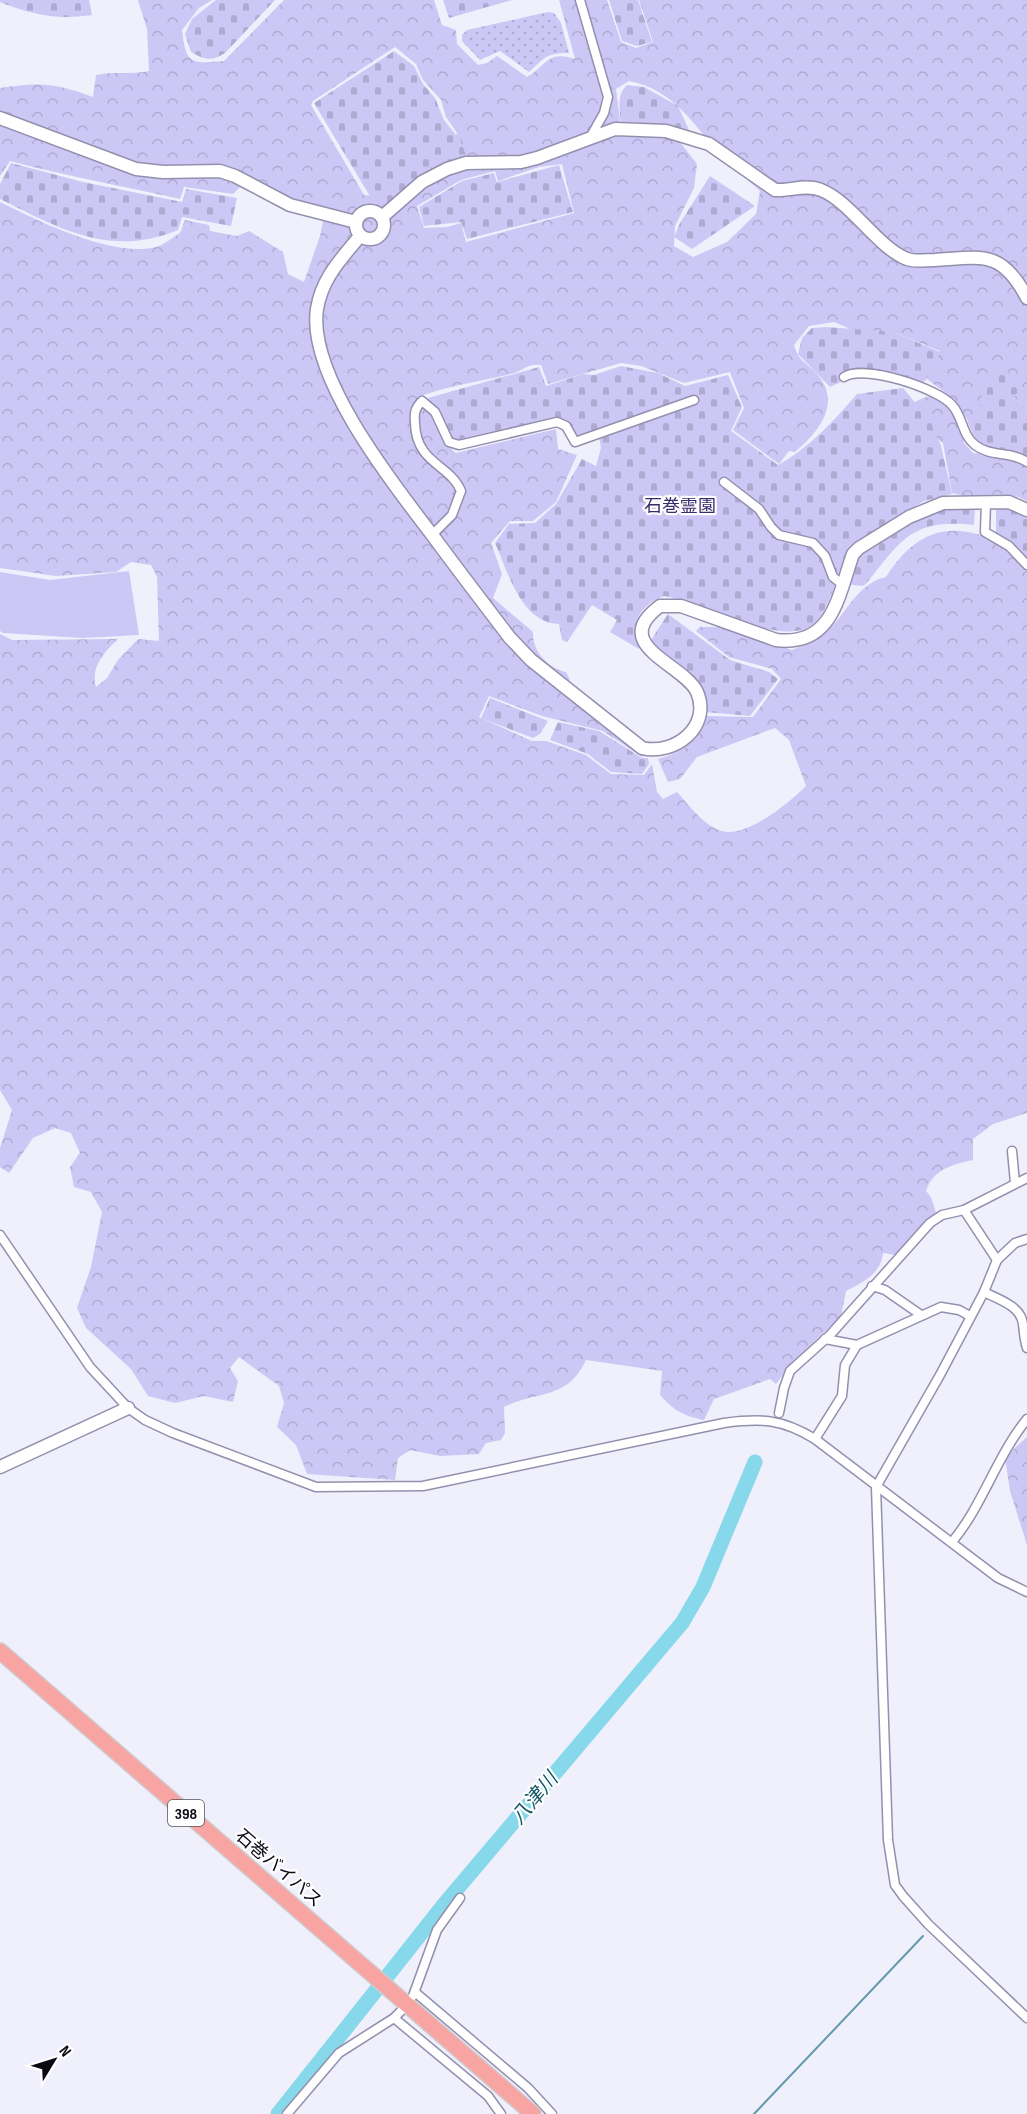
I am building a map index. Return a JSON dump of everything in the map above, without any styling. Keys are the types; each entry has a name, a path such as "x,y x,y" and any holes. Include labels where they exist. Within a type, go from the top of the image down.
{"highway":[{"name":"石巻バイパス","path":"0,1651 533,2114"}],"street":[{"path":"580,0 608,97 604,113 591,136"},
{"path":"0,118 136,169 163,172 220,171 235,176 290,205 356,222"},
{"path":"382,218 422,182 447,169 466,163 521,162 615,129 640,128 687,136 729,156 775,190 806,188 823,190 903,257 919,261 977,257 998,262 1012,273 1027,298"},
{"path":"368,211 376,212 382,218 385,226 378,238 369,240 360,236 356,222 360,215 368,211"},
{"path":"360,236 335,265 322,290 317,311 318,334 326,364 346,411 370,450 476,595 531,660 642,748 651,750 672,747 683,740 695,728 700,705 696,691 690,683 653,654 646,645 642,633 644,623 660,606 681,606 776,640 792,642 813,635 825,625 832,614 853,554 909,517 943,503 1009,502 1027,510"},
{"path":"844,377 851,373 867,372 937,392 954,406 968,439 976,446 985,451 1012,454 1027,462"},
{"path":"432,535 452,515 461,491 425,455 419,444 414,419 415,410 422,402 435,412 449,442 459,446 557,422 567,426 575,442 694,400"},
{"path":"724,482 759,509 779,535 813,543 825,556 833,577 842,584"},
{"path":"986,502 985,532 1009,546 1027,565"},
{"path":"1012,1151 1015,1183"},
{"path":"779,1413 790,1371 825,1339 936,1219 964,1210 1027,1178"},
{"path":"964,1210 997,1260"},
{"path":"0,1235 90,1367 128,1408 145,1420 173,1433 316,1487 423,1485 516,1464 763,1418 785,1424 815,1439 998,1578 1027,1592"},
{"path":"1027,1239 1015,1243 997,1260 984,1292 940,1375 876,1487 888,1840 895,1885 928,1924 1027,2018"},
{"path":"872,1286 885,1290 921,1315"},
{"path":"984,1292 1019,1313 1023,1321 1027,1347"},
{"path":"815,1439 842,1396 845,1365 857,1345 941,1307 959,1310 970,1316"},
{"path":"825,1339 857,1345"},
{"path":"0,1467 128,1408"},
{"path":"952,1542 981,1497 1004,1451 1027,1419"},
{"path":"1018,1431 1027,1426"},
{"path":"460,1898 437,1930 413,1996 528,2088 552,2114"},
{"path":"287,2114 339,2053 397,2015 488,2096 501,2114"}],"green space":[{"path":"0,0 89,0 92,15 67,17 45,15 0,2"},
{"path":"138,0 212,0 199,8 182,30 185,50 188,56 197,61 224,61 284,0 434,0 442,25 456,30 457,44 478,65 487,63 497,56 527,77 548,60 558,56 575,59 559,0 607,0 621,42 636,48 653,42 639,0 1027,0 1027,409 1014,397 979,419 967,419 956,401 927,379 940,351 893,332 855,331 834,322 809,326 794,345 800,358 824,384 828,405 825,416 812,435 795,452 789,451 779,464 733,430 744,408 730,372 684,383 641,366 621,363 548,384 541,365 536,365 515,373 424,395 436,427 456,453 556,429 558,449 577,455 556,502 533,521 510,521 491,543 502,574 493,598 533,632 535,646 542,658 553,667 566,672 570,680 558,690 645,755 642,757 603,731 542,716 489,696 479,717 532,741 546,741 586,755 611,774 644,775 652,764 657,792 663,799 677,792 703,820 722,831 732,832 755,824 790,801 806,786 789,740 775,728 697,757 680,779 668,782 658,759 676,753 688,745 705,716 753,717 781,679 772,669 729,657 696,631 700,627 721,627 792,650 822,636 866,586 886,577 898,560 924,538 954,531 970,532 1007,546 996,534 1027,554 1027,1113 993,1124 973,1139 973,1160 945,1169 934,1177 926,1191 931,1197 936,1213 896,1255 883,1253 875,1272 865,1281 846,1291 841,1316 790,1365 776,1384 770,1379 714,1399 704,1420 680,1412 660,1395 662,1371 586,1360 570,1382 560,1388 504,1407 505,1433 501,1440 486,1443 479,1454 440,1456 410,1450 398,1458 395,1480 307,1474 296,1445 277,1427 284,1403 279,1386 239,1357 230,1368 238,1381 233,1402 204,1396 175,1403 148,1396 131,1369 86,1328 77,1308 91,1267 102,1212 91,1192 74,1187 70,1167 80,1153 71,1133 55,1128 33,1138 9,1173 0,1167 0,1148 12,1110 0,1090 0,634 12,640 118,639 103,655 97,667 96,687 107,678 118,660 138,639 159,641 157,577 151,565 131,562 116,572 56,576 0,568 0,202 76,236 119,247 139,249 159,246 180,233 185,220 209,225 210,231 237,236 249,231 283,252 288,274 304,282 320,236 326,207 293,199 250,177 233,194 184,187 180,199 10,161 0,176 0,88 47,85 93,97 96,75 149,71 147,29","holes":["395,47 416,64 423,80 441,100 446,117 457,133 453,142 376,196 364,195 311,105 313,101","629,81 659,92 682,110 726,161 760,191 756,214 727,242 693,257 674,246 675,226 694,188 697,164 679,141 655,135 622,137 616,89","562,164 574,213 466,242 461,223 447,227 424,228 417,206 461,180 495,171 498,181 539,167"]},
{"path":"216,0 275,0 226,52 213,59 204,58 191,52 185,34 192,19"},
{"path":"443,0 512,0 449,18"},
{"path":"609,0 638,0 652,42 637,46 622,41"},
{"path":"548,12 554,13 561,23 569,53 550,55 529,72 500,51 480,60 462,41 462,35 467,30"},
{"path":"394,51 414,66 423,84 435,98 444,120 460,140 466,155 431,167 383,206 374,203 314,103"},
{"path":"627,85 644,87 678,106 689,130 667,125 621,123 620,98"},
{"path":"11,163 83,182 182,202 186,189 237,198 231,226 182,217 178,230 154,238 130,241 86,236 44,220 0,199 0,184"},
{"path":"559,165 573,212 467,239 461,222 424,226 419,207 462,181 494,173 497,182"},
{"path":"710,176 755,206 692,249 674,237 680,223"},
{"path":"812,328 893,332 940,352 927,379 921,384 860,368 841,374 845,380 830,387 798,354 802,338"},
{"name":"石巻霊園","path":"621,366 658,373 685,386 728,375 742,407 731,431 778,465 800,451 857,394 903,388 930,421 941,446 952,494 924,501 858,540 850,548 823,613 818,620 805,629 788,631 767,629 664,596 648,605 639,616 636,631 639,649 610,632 617,620 592,605 567,642 562,640 559,624 546,621 525,606 511,581 495,543 509,524 535,523 556,504 582,459 596,466 601,448 599,436 574,446 565,429 559,424 453,448 448,444 428,398 539,367 546,386 583,374 594,375"},
{"path":"1004,368 1022,387 1014,397 1027,409 1027,458 989,449 982,445 976,439 967,419 979,419 982,394"},
{"path":"935,395 956,414 964,443 973,453 1013,460 1027,465 1027,501 1000,494 971,496 952,493 943,443 927,432 904,406"},
{"path":"975,507 974,525 936,525 922,529 899,544 866,584 862,586 847,584 861,551 877,540 937,509"},
{"path":"996,507 1014,508 1027,518 1027,554 996,534"},
{"path":"129,571 139,635 82,638 0,631 0,572 50,580"},
{"path":"668,614 730,660 769,672 778,679 750,716 705,712 703,700 649,643"},
{"path":"490,698 548,721 540,734 533,738 481,718"},
{"path":"558,722 599,731 642,758 648,758 649,764 642,774 611,772 588,754 550,740"},
{"path":"1027,1437 1027,1545 1010,1491 1005,1457"}],"waterway":[{"name":"八津川","path":"278,2114 446,1902 682,1623 703,1587 755,1462"},
{"path":"754,2114 923,1936"}]}
